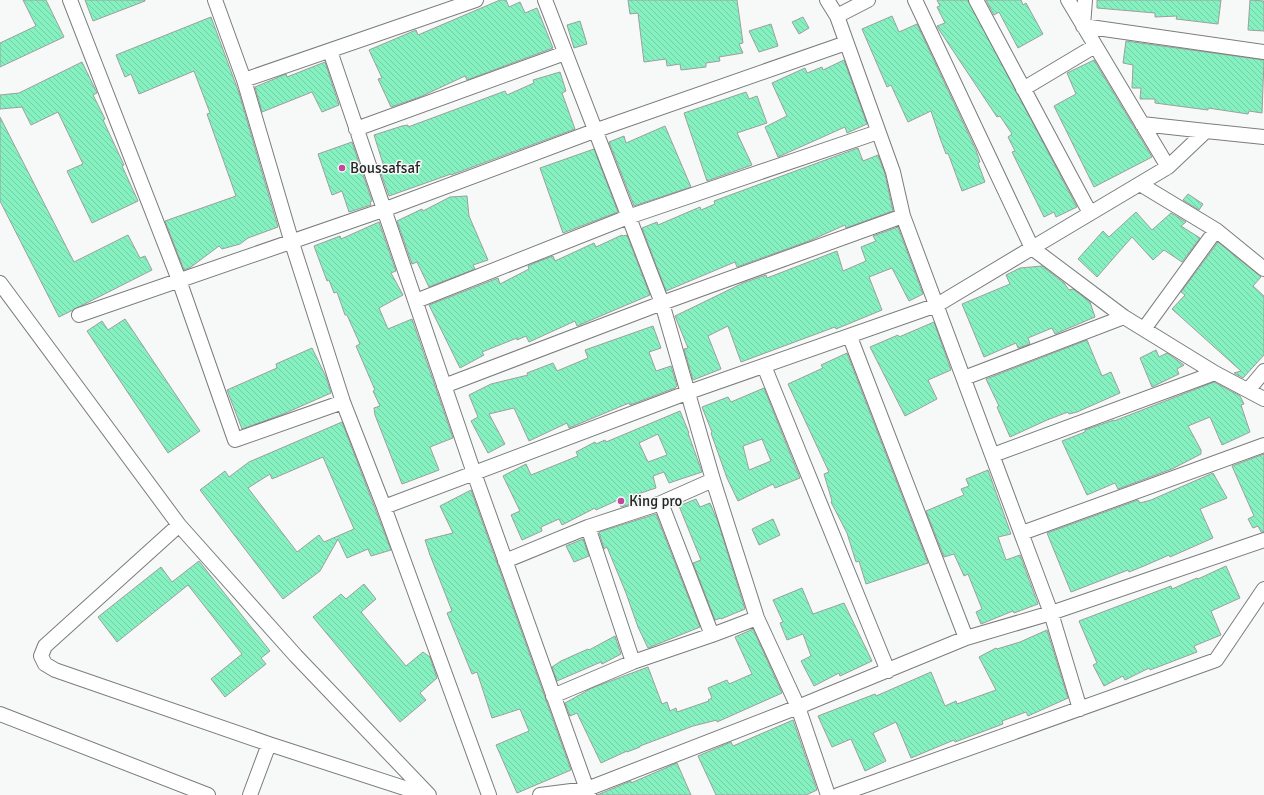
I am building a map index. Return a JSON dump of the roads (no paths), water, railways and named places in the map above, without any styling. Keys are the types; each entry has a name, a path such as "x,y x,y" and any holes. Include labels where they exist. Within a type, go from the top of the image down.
{"street":[{"path":"70,0 179,280 235,440 343,402"},
{"path":"215,0 244,80 292,243 343,402 384,507 489,795"},
{"path":"244,80 476,0"},
{"path":"545,0 594,131 662,303 689,392 713,480 757,618 798,707 828,795"},
{"path":"828,0 837,16 893,172 902,216 937,305 1051,613 1080,709"},
{"path":"837,16 868,0"},
{"path":"915,0 1032,248 1124,317 1215,373 1264,398"},
{"path":"976,0 1090,213"},
{"path":"1068,0 1168,167"},
{"path":"1083,26 1085,0"},
{"path":"1083,26 1264,52"},
{"path":"79,315 292,243 594,131 846,44"},
{"path":"1023,89 1095,46"},
{"path":"330,51 474,473 588,792"},
{"path":"356,129 566,53"},
{"path":"1142,124 1264,137"},
{"path":"384,507 689,392 850,337 937,305 1168,167 1206,131"},
{"path":"416,301 628,217 878,132"},
{"path":"1140,184 1216,230 1264,269"},
{"path":"444,386 662,303 902,216"},
{"path":"1144,329 1216,230"},
{"path":"0,283 179,525 296,656 428,795"},
{"path":"964,378 1124,317"},
{"path":"850,337 966,638"},
{"path":"764,366 888,671"},
{"path":"1249,389 1264,371"},
{"path":"993,455 1215,373"},
{"path":"1022,533 1264,445"},
{"path":"505,561 588,527 661,502 713,480"},
{"path":"661,502 712,635"},
{"path":"179,525 46,646 42,656 45,664 55,670 269,744 428,795"},
{"path":"588,527 633,662"},
{"path":"540,795 588,792 966,638 1051,613 1264,540"},
{"path":"838,795 1216,660 1264,589"},
{"path":"553,696 633,662 757,618"},
{"path":"0,714 208,795"},
{"path":"250,795 269,744"}],"place":[{"name":"Boussafsaf","path":"342,168"},
{"name":"King pro","path":"621,501"}]}
